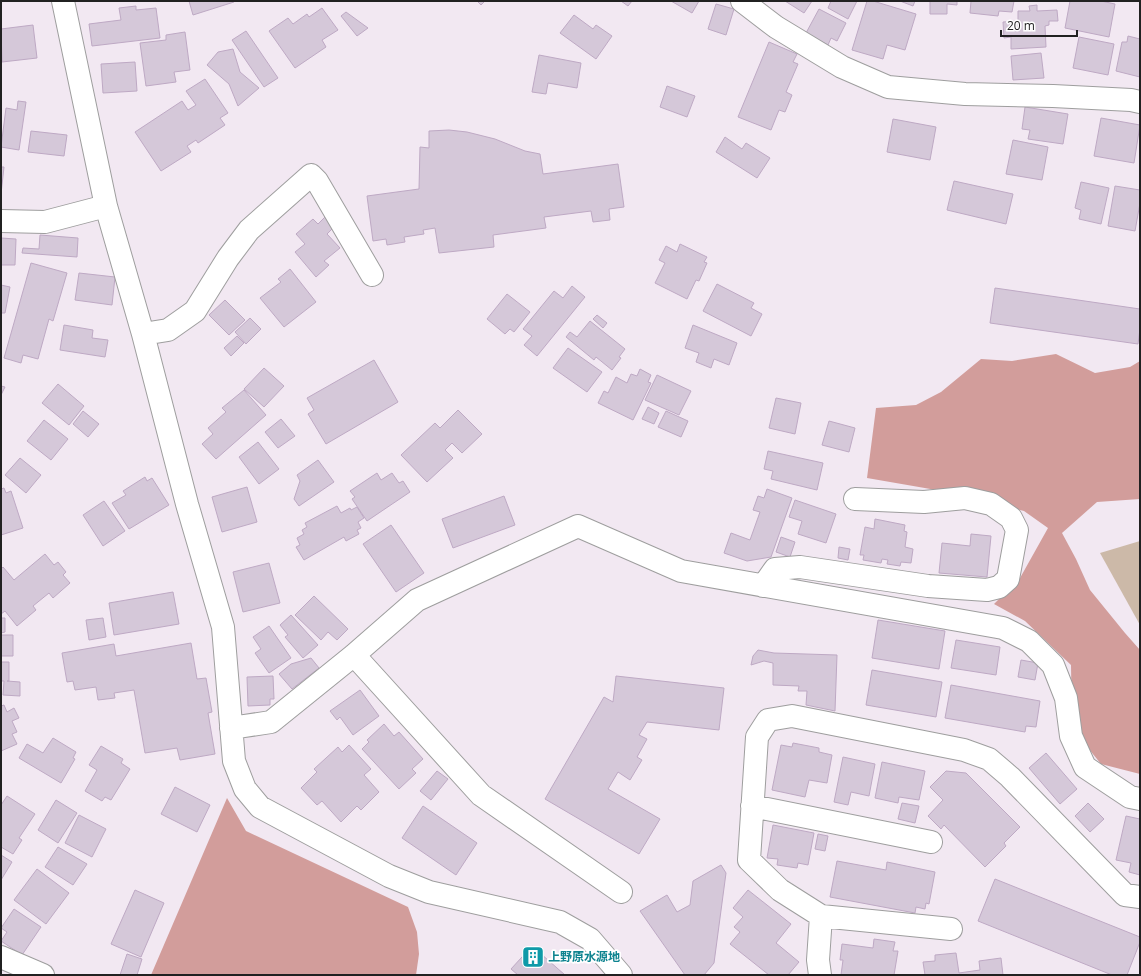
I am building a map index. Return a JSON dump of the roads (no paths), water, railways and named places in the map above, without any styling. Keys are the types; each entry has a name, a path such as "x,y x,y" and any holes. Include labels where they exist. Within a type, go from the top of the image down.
{"street":[{"path":"63,1 106,206 143,334 187,504 223,627 234,761 245,789 260,807 389,876 429,892 560,922 590,939 621,975"},
{"path":"742,1 776,27 842,67 888,87 966,94 1053,96 1131,100 1140,102"},
{"path":"143,334 168,330 194,311 228,258 249,230 311,175 317,181 372,275"},
{"path":"1,221 45,222 106,206"},
{"path":"763,586 775,569 800,568 928,586 987,590 999,587 1008,579 1017,530 1011,518 991,504 965,498 924,502 856,499"},
{"path":"231,728 271,722 354,655 417,600 578,526 681,572 1003,628 1029,641 1053,665 1066,698 1071,736 1085,767 1130,797 1140,799"},
{"path":"354,655 480,795 621,892"},
{"path":"950,929 821,916 780,890 749,860 757,737 768,720 792,716 964,750 988,759 1010,777 1125,895 1140,897"},
{"path":"752,806 930,842"},
{"path":"820,975 818,960 821,916"},
{"path":"1,957 43,975"}],"place":[{"name":"上野原水源地","path":"533,957"}]}
